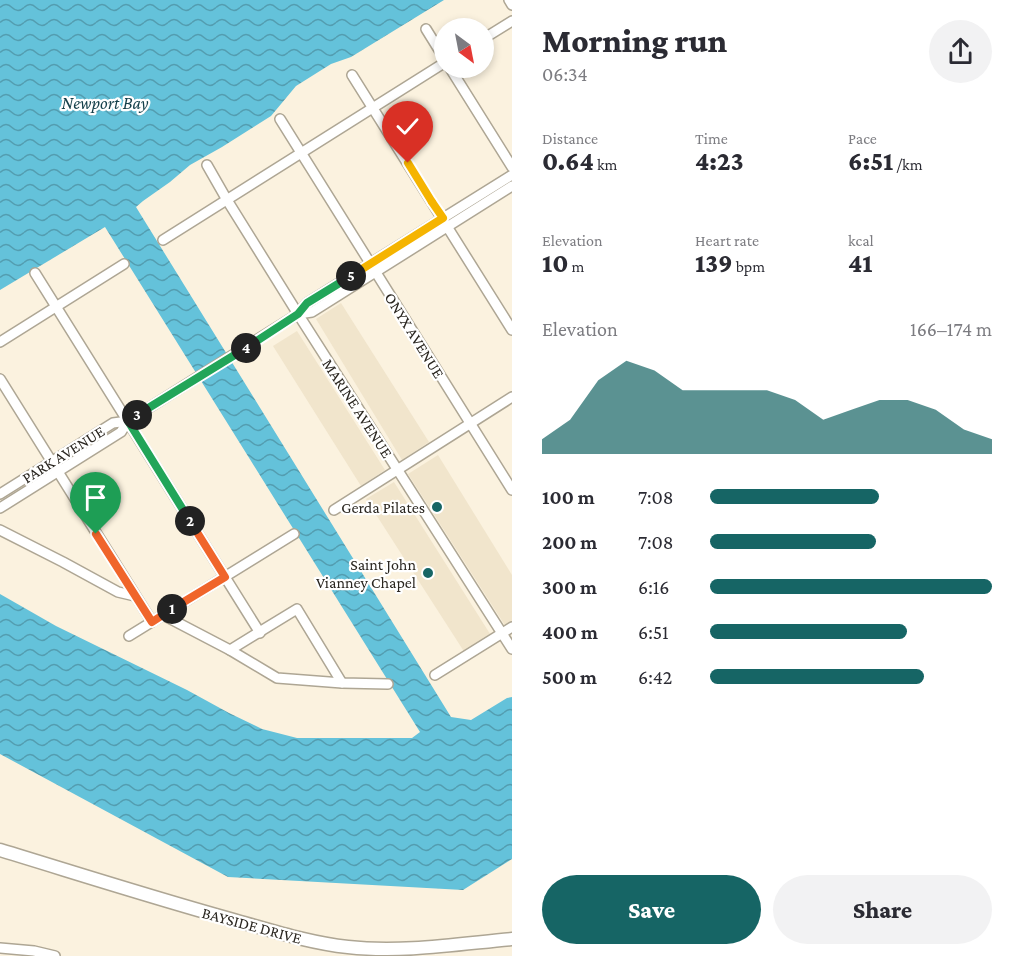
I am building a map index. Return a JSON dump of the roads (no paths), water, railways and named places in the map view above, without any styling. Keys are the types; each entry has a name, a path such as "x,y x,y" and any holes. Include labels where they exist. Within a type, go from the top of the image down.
{"main road":[{"name":"BAYSIDE DRIVE","path":"0,850 170,903 298,938 348,947 393,949 512,939"}],"street":[{"path":"509,0 512,5"},
{"path":"494,32 512,21"},
{"path":"426,29 434,42"},
{"path":"163,240 434,69"},
{"path":"352,75 512,330"},
{"path":"456,78 512,167"},
{"name":"ONYX AVENUE","path":"280,119 512,490"},
{"name":"MARINE AVENUE","path":"207,165 298,314 512,649"},
{"name":"PARK AVENUE","path":"298,314 312,312 376,273 512,175"},
{"name":"PARK AVENUE","path":"0,494 113,423 128,421 198,378 298,314 307,303 371,264 512,186"},
{"path":"0,342 124,264"},
{"path":"35,273 260,633"},
{"path":"0,379 152,622"},
{"path":"334,510 512,397"},
{"name":"PARK AVENUE","path":"0,508 121,432 128,421"},
{"path":"0,530 118,592 135,596"},
{"path":"129,636 294,534"},
{"path":"230,650 297,609 342,683"},
{"path":"163,615 277,678 388,684"},
{"path":"435,675 512,627"},
{"path":"0,948 34,951 55,956"}],"water":[{"name":"Newport Bay","path":"0,0 444,0 351,57 331,64 296,86 271,116 190,165 136,207 451,717 471,720 512,697 512,859 463,890 228,877 0,754 0,594 56,626 262,729 297,738 412,738 420,732 105,227 0,290"}],"place":[{"name":"Gerda Pilates","path":"437,507"},
{"name":"Saint John Vianney Chapel","path":"428,573"}]}
